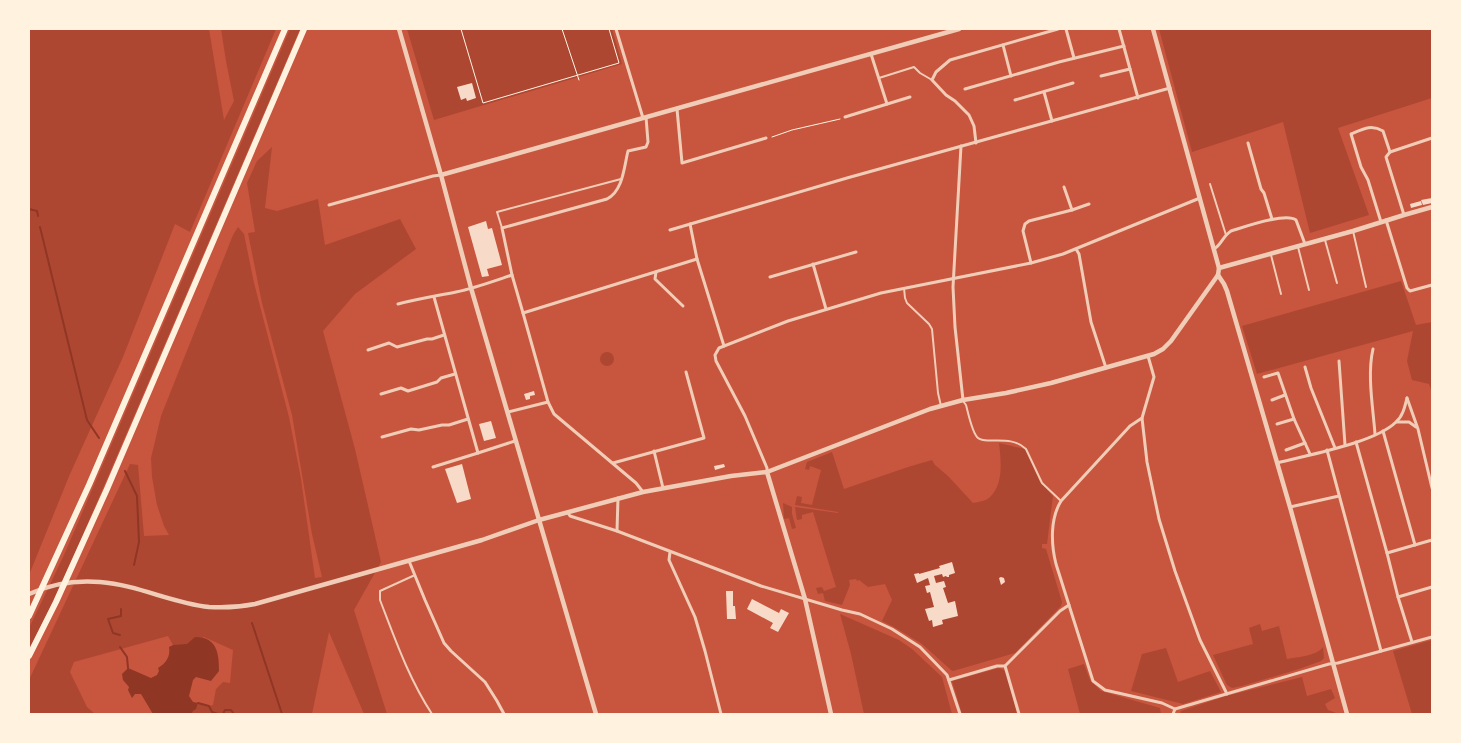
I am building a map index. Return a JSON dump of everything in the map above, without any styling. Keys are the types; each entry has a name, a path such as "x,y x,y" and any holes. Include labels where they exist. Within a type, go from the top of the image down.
{"highway":[{"path":"29,616 89,485 285,29"},
{"path":"29,656 56,602 107,489 304,29"}],"street":[{"path":"399,29 471,288 596,714"},
{"path":"616,29 644,118 648,124 646,147 628,152 616,192 607,199 502,228 512,275 548,402 554,414 636,482 642,492"},
{"path":"329,205 959,29"},
{"path":"976,143 974,126 969,115 932,80 936,72 950,60 1058,29"},
{"path":"1066,29 1074,58"},
{"path":"1119,29 1138,98"},
{"path":"29,594 50,586 70,582 102,582 196,605 221,607 255,604 482,540 539,520 618,498 731,476 766,472 941,406 1029,388 1148,356 1163,349 1218,275 1219,268 1153,29"},
{"path":"1003,45 1011,76"},
{"path":"965,89 1124,46"},
{"path":"871,54 887,104"},
{"path":"1101,76 1130,69"},
{"path":"1015,100 1073,84"},
{"path":"670,230 1170,88"},
{"path":"1044,92 1052,121"},
{"path":"845,117 910,97"},
{"path":"677,109 682,162 766,138"},
{"path":"1381,222 1351,134 1369,127 1376,127 1383,131 1390,152"},
{"path":"1404,215 1386,157 1390,152 1432,138"},
{"path":"1248,143 1272,219"},
{"path":"961,146 954,278 955,327 963,400"},
{"path":"1064,187 1072,210"},
{"path":"831,714 805,599 766,472 767,468 745,416 716,361 716,351 724,346 788,321 881,293 1031,264 1076,249 1200,198"},
{"path":"1031,264 1023,231 1025,224 1029,221 1089,204"},
{"path":"1219,268 1353,232 1432,207"},
{"path":"1214,249 1217,248 1230,231 1272,219 1290,217 1296,220 1305,244"},
{"path":"1386,220 1407,288 1410,291 1432,285"},
{"path":"690,224 697,259 724,346"},
{"path":"1076,249 1079,254 1091,322 1106,368"},
{"path":"770,277 856,252"},
{"path":"523,312 697,259"},
{"path":"813,264 826,309"},
{"path":"656,272 655,280 683,306"},
{"path":"398,304 471,288 512,275"},
{"path":"1218,275 1227,291 1347,714"},
{"path":"434,297 478,452"},
{"path":"368,350 389,343 397,347 444,335"},
{"path":"1373,348 1371,356 1375,434"},
{"path":"1148,356 1154,377 1142,418 1147,462 1159,518 1175,571 1200,640 1227,694"},
{"path":"1339,361 1344,445"},
{"path":"1305,367 1311,388 1335,448"},
{"path":"612,464 704,438 686,372"},
{"path":"1264,376 1278,373 1294,419 1310,454"},
{"path":"380,394 401,388 408,391 438,382 441,378 455,374"},
{"path":"1272,400 1285,395"},
{"path":"1277,463 1356,442 1383,431 1396,422 1405,408 1407,398 1418,429 1432,488"},
{"path":"507,413 548,402"},
{"path":"1142,418 1130,426 1061,501 1056,514 1052,544 1056,564 1093,681 1098,686 1104,690 1162,703 1175,709 1432,636"},
{"path":"382,437 410,429 420,430 468,419"},
{"path":"1277,424 1294,419"},
{"path":"1396,422 1409,422 1418,429"},
{"path":"1383,431 1415,545"},
{"path":"433,467 516,441"},
{"path":"1356,442 1412,642"},
{"path":"1286,450 1305,443"},
{"path":"1327,450 1381,651"},
{"path":"654,451 663,488"},
{"path":"1290,508 1338,496"},
{"path":"617,531 618,498"},
{"path":"567,512 570,516 617,531 761,586 860,614 892,629 920,647 947,675 960,714"},
{"path":"1387,553 1432,540"},
{"path":"670,552 669,560 691,607 700,634 721,714"},
{"path":"409,561 444,643 485,682 504,714"},
{"path":"1398,596 1432,587"},
{"path":"949,680 997,666 1005,666 1060,611 1069,605"},
{"path":"1005,666 1018,714"},
{"path":"1173,714 1175,709"}],"lane":[{"path":"878,78 914,67 932,80"},
{"path":"502,228 497,212 621,179"},
{"path":"1210,184 1226,235"},
{"path":"1353,232 1366,287"},
{"path":"1325,239 1337,283"},
{"path":"1298,247 1309,290"},
{"path":"1270,254 1280,294"},
{"path":"904,288 907,303 931,326 941,406"},
{"path":"963,400 974,433 978,438 1014,442 1022,445 1026,449 1042,483 1061,501"},
{"path":"415,575 380,591 380,600 408,669 421,697 432,714"}],"path":[{"path":"461,29 483,103 619,62 609,29"},
{"path":"562,29 579,80"},
{"path":"766,138 845,117"}],"shaded area":[{"path":"29,29 209,29 224,120 234,101 221,29 276,29 190,232 175,224 123,357 70,474 29,575"},
{"path":"290,29 300,29 82,537 52,604 29,649 29,628 64,555"},
{"path":"407,29 612,29 622,64 434,120"},
{"path":"1159,29 1432,29 1432,98 1338,128 1369,215 1310,233 1283,122 1192,152"},
{"path":"272,147 265,208 277,211 318,199 325,245 400,219 416,249 355,294 323,331 355,449 381,562 354,610 387,714 364,714 329,632 312,714 192,714 198,703 209,706 213,705 216,689 223,682 230,683 233,650 204,637 186,647 173,645 168,636 74,662 70,672 87,707 95,714 29,714 29,680 130,464 138,465 144,536 169,535 157,505 151,458 161,416 233,235 238,227 244,234 254,283 289,417 301,479 315,578 322,577 312,534 292,415 262,303 248,233 255,232 247,183 257,161"},
{"path":"1401,281 1416,325 1432,322 1432,392 1429,384 1412,380 1407,361 1413,331 1257,374 1242,326"},
{"path":"604,352 610,352 614,359 610,366 604,366 600,362 600,356"},
{"path":"999,443 1025,449 1040,482 1053,496 1047,544 1042,544 1042,548 1046,549 1062,602 1061,606 1015,653 953,671 922,644 882,621 892,600 885,584 868,587 859,580 849,580 850,585 842,605 825,601 823,593 818,594 816,588 822,587 824,591 836,587 813,512 802,515 802,519 797,520 795,507 838,512 795,505 797,496 802,497 801,503 812,505 821,470 810,466 809,470 805,469 807,462 832,452 844,489 932,460 973,503 983,501 994,493 1000,472"},
{"path":"783,503 792,507 796,528 792,529 789,518 784,519"},
{"path":"840,614 899,640 912,649 942,677 952,714 864,714"},
{"path":"1260,624 1262,631 1279,626 1287,659 1312,654 1323,647 1324,658 1321,661 1299,669 1232,688 1227,685 1213,655 1253,644 1249,628"},
{"path":"195,637 208,640 215,647 219,671 211,681 196,677 193,680 189,696 193,702 198,703 192,714 153,714 141,694 135,694 132,698 122,674 128,668 151,678 157,675 158,668 168,657 169,647 187,644"},
{"path":"1432,640 1432,714 1412,714 1393,651"},
{"path":"1166,648 1178,682 1210,671 1221,692 1183,704 1131,691 1142,654"},
{"path":"1084,664 1090,680 1101,691 1160,708 1161,714 1080,714 1068,669"},
{"path":"999,668 1006,671 1017,714 962,714 952,681"},
{"path":"1302,677 1307,696 1331,689 1335,698 1325,704 1328,710 1339,714 1180,714 1181,711 1226,696"}],"building":[{"path":"472,83 476,98 467,101 466,98 461,100 457,87"},
{"path":"1432,198 1432,203 1423,205 1421,200"},
{"path":"1421,201 1422,205 1411,208 1410,204"},
{"path":"486,221 488,229 492,228 502,265 487,269 489,276 482,277 468,227"},
{"path":"534,391 535,395 530,396 530,399 526,400 524,394"},
{"path":"491,421 496,438 484,441 479,424"},
{"path":"462,464 471,499 457,503 445,469"},
{"path":"724,464 725,467 715,470 714,466"},
{"path":"952,562 955,573 949,575 949,577 943,577 942,574 934,576 936,583 944,581 946,587 943,588 948,603 955,601 958,616 942,620 943,624 933,627 932,620 929,621 925,609 934,607 930,592 927,593 925,586 930,585 928,578 917,583 914,574 940,568 939,566"},
{"path":"999,578 1004,578 1005,582 1001,585"},
{"path":"726,591 733,591 733,606 735,606 736,619 727,619"},
{"path":"752,599 779,613 781,609 789,613 778,632 770,628 773,623 747,609"}],"waterway":[{"path":"29,209 37,211 38,216"},
{"path":"40,227 87,420 99,438"},
{"path":"125,471 137,496 139,542 134,565"},
{"path":"120,635 113,633 108,619 121,616 121,609"},
{"path":"252,623 282,714"},
{"path":"120,647 127,657 128,668"},
{"path":"198,703 209,706 212,712 218,714"},
{"path":"223,714 225,710 231,710 234,714"}]}
